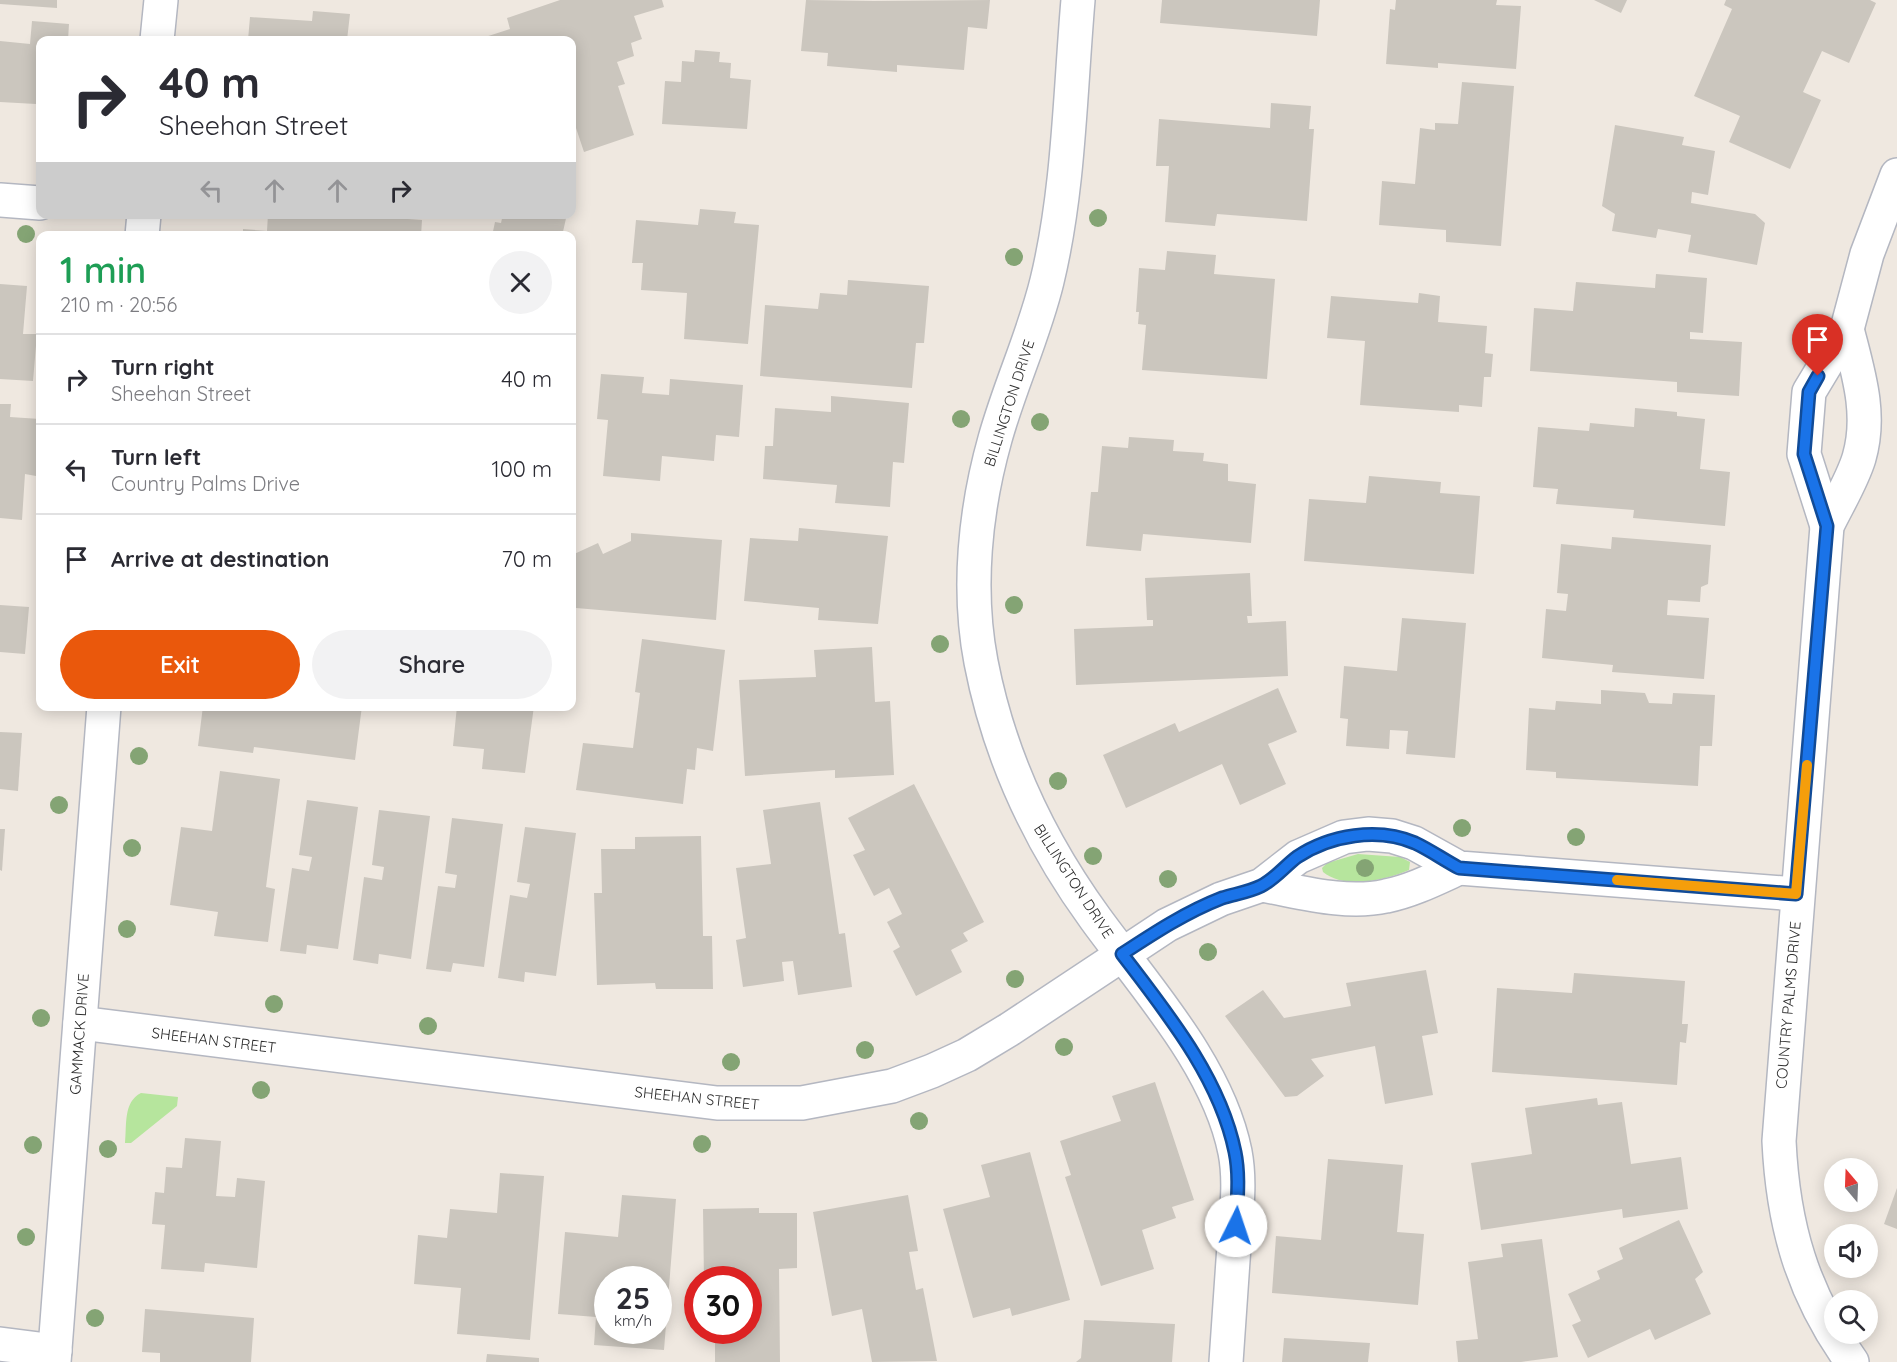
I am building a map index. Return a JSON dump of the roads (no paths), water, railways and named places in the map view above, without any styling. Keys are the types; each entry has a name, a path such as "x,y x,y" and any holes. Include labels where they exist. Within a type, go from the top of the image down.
{"street":[{"path":"157,36 161,0"},
{"name":"BILLINGTON DRIVE","path":"1078,0 1057,233 1036,322 998,428 986,477 975,565 976,614 981,658 991,704 1006,757 1023,799 1093,915 1202,1070 1228,1125 1236,1154 1238,1186 1226,1362"},
{"name":"COUNTRY PALMS DRIVE","path":"1827,526 1804,454 1804,424 1809,392 1847,329 1867,254 1897,175"},
{"path":"0,200 36,203"},
{"name":"COUNTRY PALMS DRIVE","path":"1847,329 1864,398 1864,431 1859,459 1827,526 1780,1099 1781,1183 1787,1223 1806,1282 1837,1341 1852,1362"},
{"name":"GAMMACK DRIVE","path":"55,1357 104,711"},
{"name":"SHEEHAN STREET","path":"80,1023 717,1102 802,1103 892,1086 967,1055 1122,954 1194,912 1221,899 1262,885 1298,857 1320,845 1344,837 1368,834 1392,836 1414,843 1459,868 1796,894"},
{"name":"SHEEHAN STREET","path":"1262,885 1356,899 1385,896 1426,883 1459,868"},
{"path":"0,1344 55,1357"}]}
